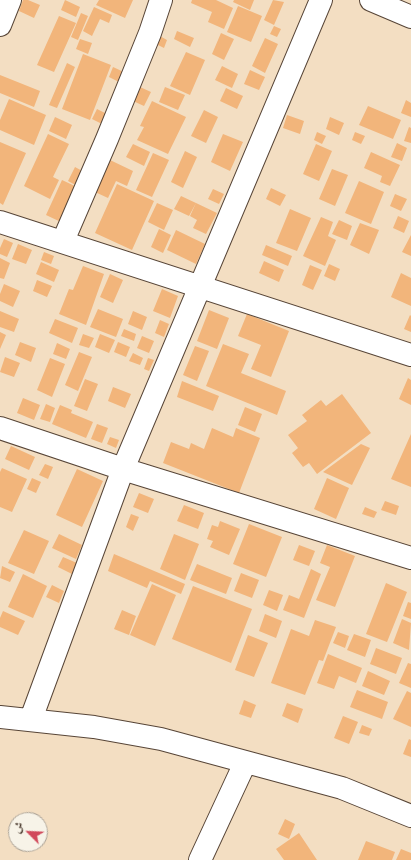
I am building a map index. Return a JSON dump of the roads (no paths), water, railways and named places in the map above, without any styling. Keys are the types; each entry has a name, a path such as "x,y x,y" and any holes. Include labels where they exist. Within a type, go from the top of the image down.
{"street":[{"path":"0,25 10,0"},
{"path":"63,241 107,139 161,0"},
{"path":"30,719 123,469 202,286 321,0"},
{"path":"371,0 411,17"},
{"path":"0,222 63,241 411,355"},
{"path":"0,428 123,469 411,558"},
{"path":"0,717 94,727 161,739 245,763 342,788 411,816"},
{"path":"200,860 245,763"}]}
